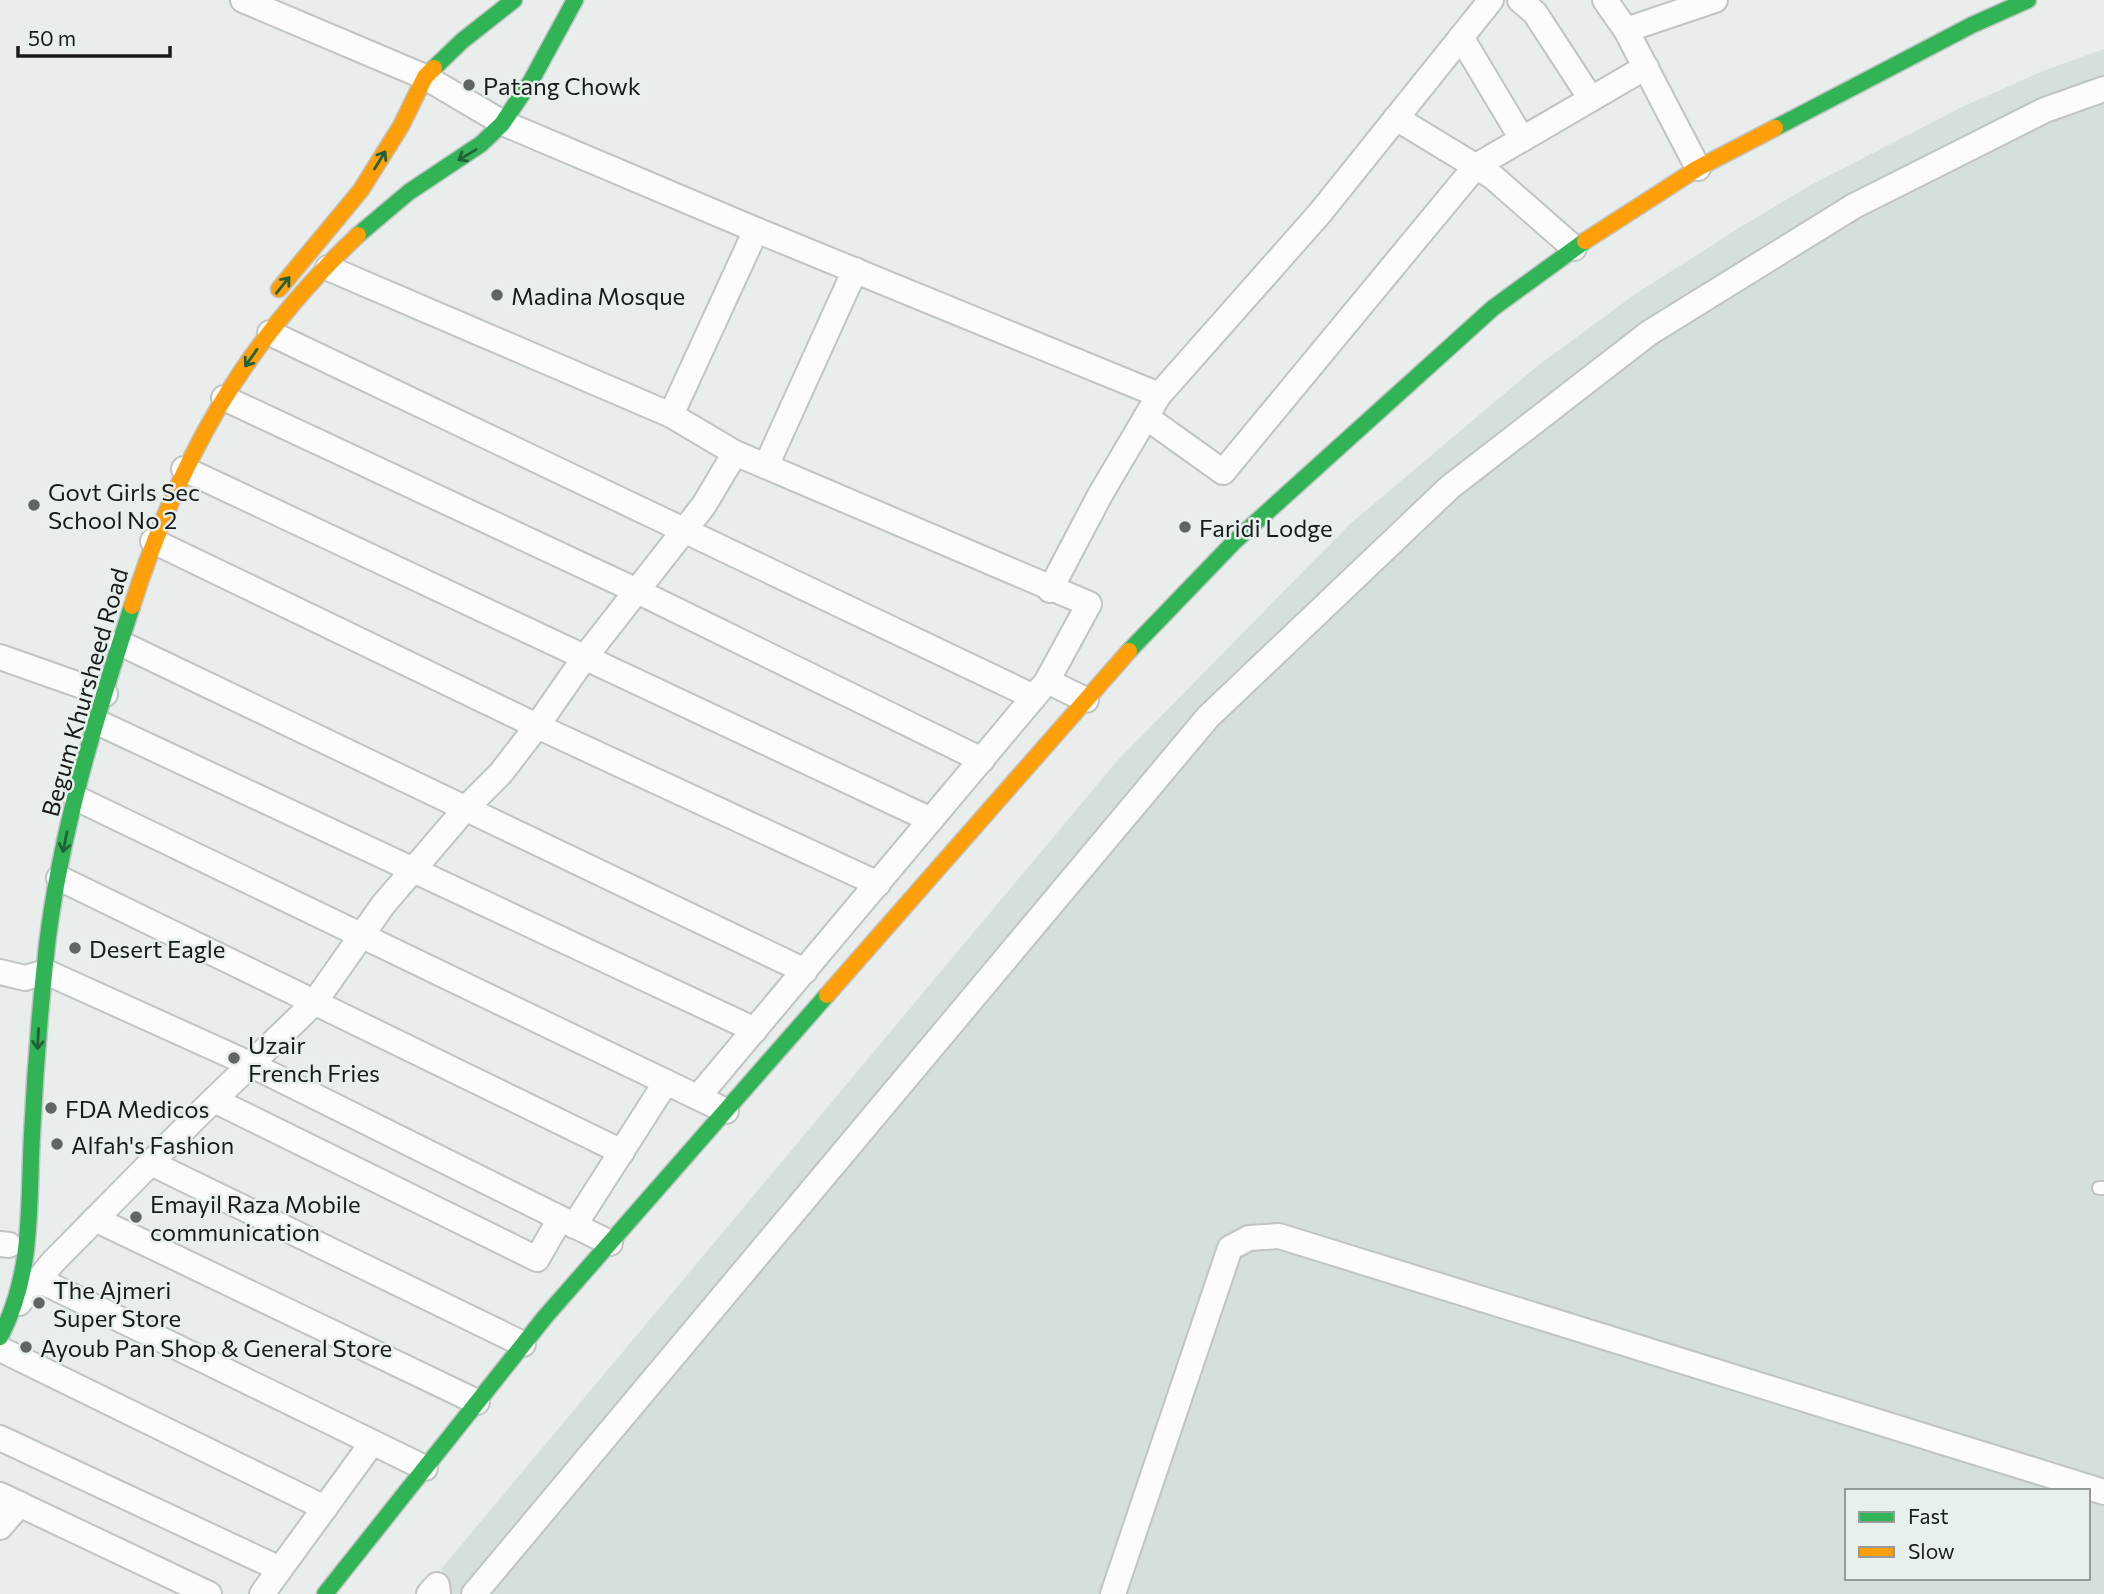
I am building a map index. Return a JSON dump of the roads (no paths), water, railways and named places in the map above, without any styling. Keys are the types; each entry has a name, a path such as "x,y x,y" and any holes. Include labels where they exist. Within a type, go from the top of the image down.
{"street":[{"path":"243,0 425,78 503,122 756,230 1159,395"},
{"path":"271,299 361,190 401,126 425,78 462,40 514,0"},
{"name":"Begum Khursheed Road","path":"0,1337 8,1303 25,1267 38,1024 30,976 67,799 97,722 89,690 120,643 153,541 184,469 224,398 270,333 360,233 400,199 476,150 503,122 575,0"},
{"path":"1050,590 1100,495 1159,395 1320,214 1492,0"},
{"path":"1520,0 1535,13 1591,99"},
{"path":"1605,0 1626,30 1698,168"},
{"path":"325,1594 523,1344 610,1243 1147,629 1235,541 1493,308 1574,248 1698,168 1972,24 2028,0"},
{"path":"1626,30 1702,2"},
{"path":"1461,37 1522,139"},
{"path":"1146,417 1223,472 1476,166 1646,67"},
{"path":"474,1594 1208,717 1450,487 1649,333 1854,206 2045,110 2104,89"},
{"path":"1396,118 1493,177 1574,248"},
{"path":"671,415 756,230"},
{"path":"328,268 671,415 735,453 1088,604 1041,689 698,1097"},
{"path":"766,466 855,270"},
{"path":"270,333 685,529 1041,689 1086,700"},
{"path":"224,398 635,590 982,760"},
{"path":"8,1303 39,1280 95,1219 314,1003 360,934 466,808 501,773 537,726 635,590 685,529 735,453"},
{"path":"184,469 931,820"},
{"path":"153,541 537,726 878,884"},
{"path":"120,643 805,971"},
{"path":"0,657 89,690"},
{"path":"97,722 414,873 755,1030"},
{"path":"67,799 360,934 726,1111"},
{"path":"50,876 622,1152"},
{"path":"0,972 30,976 252,1065 610,1243"},
{"path":"214,1100 537,1259 622,1152 666,1082"},
{"path":"14,1166 15,1139"},
{"path":"151,1163 523,1344"},
{"path":"95,1219 477,1402"},
{"path":"1113,1594 1230,1248 1249,1238 1279,1236 2104,1492"},
{"name":"Begum Khursheed Road","path":"6,1240 8,1303"},
{"path":"39,1280 425,1468"},
{"path":"0,1349 325,1508"},
{"path":"0,1437 280,1569"},
{"path":"262,1594 372,1443"},
{"path":"0,1527 10,1500 209,1594"},
{"path":"429,1594 437,1585 438,1594"}],"place":[{"name":"Patang Chowk","path":"469,85"},
{"name":"Madina Mosque","path":"497,295"},
{"name":"Govt Girls Sec School No 2","path":"34,505"},
{"name":"Faridi Lodge","path":"1185,527"},
{"name":"Desert Eagle","path":"75,948"},
{"name":"Uzair French Fries","path":"234,1058"},
{"name":"FDA Medicos","path":"51,1108"},
{"name":"Alfah's Fashion","path":"57,1144"},
{"name":"Emayil Raza Mobile communication","path":"136,1217"},
{"name":"The Ajmeri Super Store","path":"39,1303"},
{"name":"Ayoub Pan Shop & General Store","path":"26,1347"}]}
